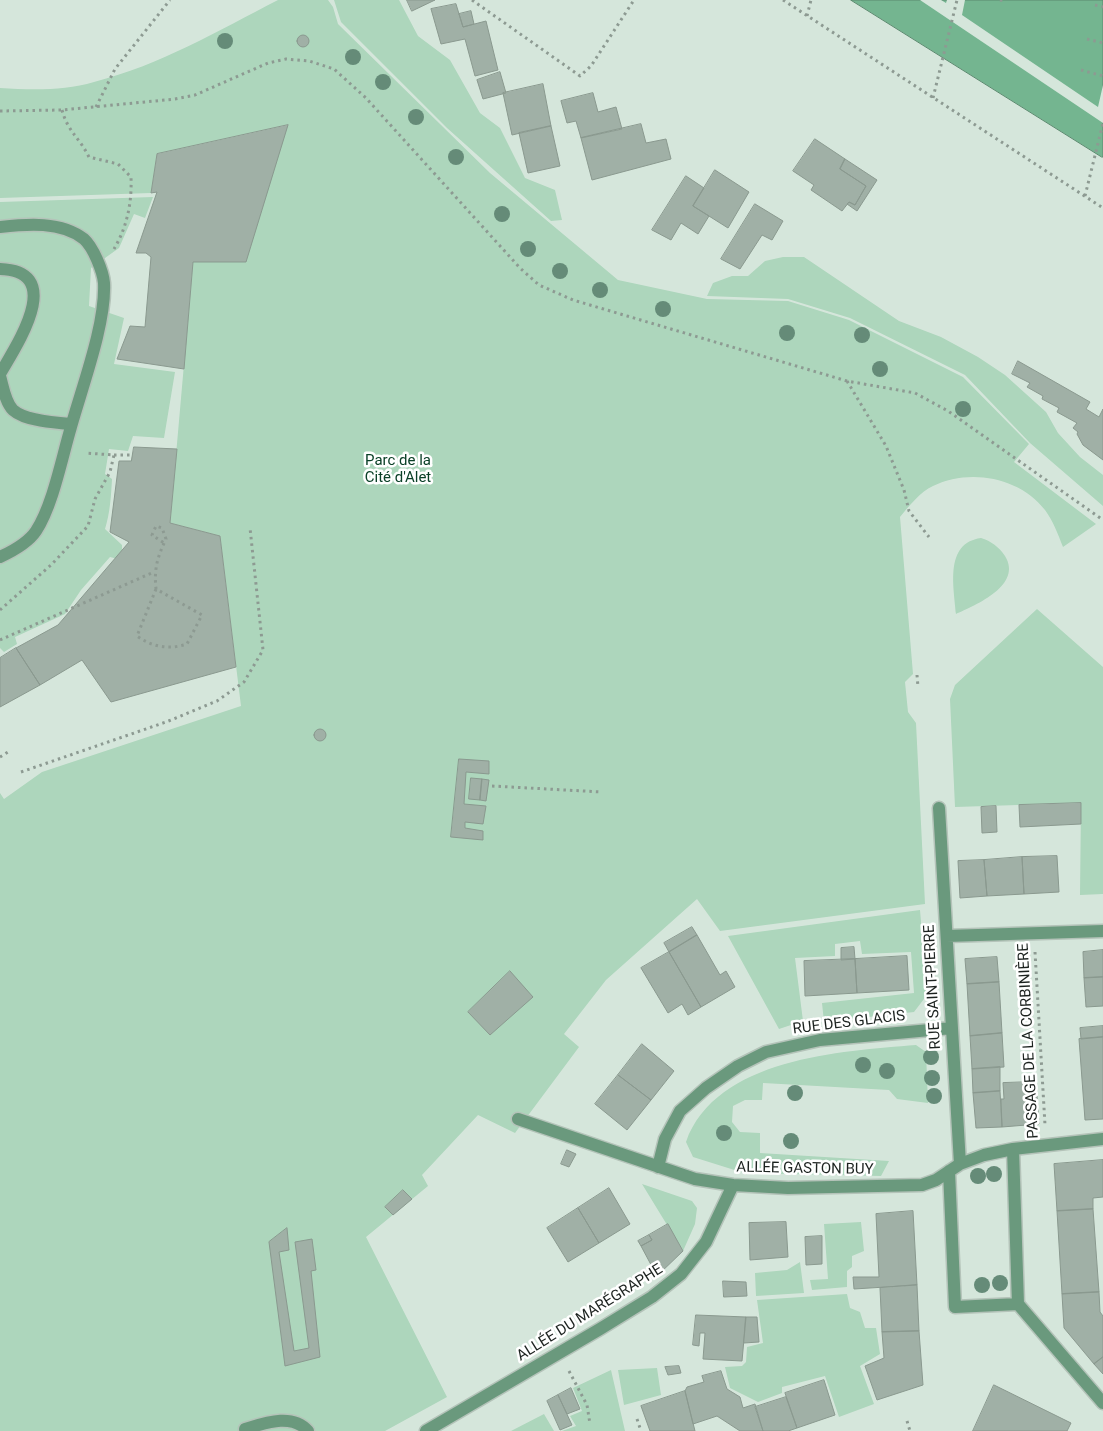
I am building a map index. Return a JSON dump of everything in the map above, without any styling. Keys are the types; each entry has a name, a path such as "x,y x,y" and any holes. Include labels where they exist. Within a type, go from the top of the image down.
{"street":[{"path":"0,227 18,225 65,228 85,240 97,261 104,282 100,315 86,379 71,424 54,489 36,531 16,550 0,558"},
{"path":"0,269 13,269 26,276 32,287 35,304 26,326 0,375 6,398 13,410 45,422 71,424"},
{"name":"RUE SAINT-PIERRE","path":"939,808 952,1028 955,1307 1018,1304"},
{"path":"947,936 1103,931"},
{"name":"RUE DES GLACIS","path":"658,1167 665,1139 680,1111 706,1088 738,1066 766,1052 820,1040 952,1028"},
{"name":"ALLÉE GASTON BUY","path":"518,1119 695,1179 733,1186 788,1188 922,1186 984,1155 1013,1149 1103,1139"},
{"path":"1013,1149 1018,1304 1103,1403"},
{"name":"ALLÉE DU MARÉGRAPHE","path":"426,1431 652,1297 681,1274 706,1242 733,1186"},
{"path":"245,1429 288,1420 302,1424 308,1431"}],"path":[{"path":"95,108 115,69 170,0"},
{"path":"472,0 580,76 591,66 634,0"},
{"path":"783,0 1103,208"},
{"path":"807,16 811,0"},
{"path":"933,98 957,0"},
{"path":"1095,5 1103,7"},
{"path":"1087,39 1103,43"},
{"path":"0,111 95,108 182,98 268,63 286,59 309,61 334,69 366,98 501,248 539,284 573,300 847,381 915,393 948,411 1103,520"},
{"path":"1080,70 1103,76"},
{"path":"62,110 66,126 81,140 89,156 118,164 131,177 128,218 114,248 97,261"},
{"path":"1085,196 1103,123"},
{"path":"847,381 886,446 904,490 909,511 929,537"},
{"path":"64,451 132,455"},
{"path":"0,610 51,565 88,526 95,499 111,468 114,455"},
{"path":"111,468 118,469"},
{"path":"907,517 909,511"},
{"path":"156,589 202,615 187,644 172,649 146,642 137,636 156,589 154,572 156,558 164,543 165,533 162,528 156,526 152,535 164,543"},
{"path":"21,772 166,722 217,701 244,682 263,650 250,528"},
{"path":"0,640 154,572"},
{"path":"917,675 918,687"},
{"path":"0,757 8,752"},
{"path":"492,786 602,792"},
{"name":"PASSAGE DE LA CORBINIÈRE","path":"1034,933 1046,1146"},
{"path":"558,1353 587,1405 590,1424"},
{"path":"637,1419 641,1431"},
{"path":"907,1421 910,1431"}],"green space":[{"name":"Parc de la Cité d'Alet","path":"278,0 328,0 333,7 338,24 490,173 618,280 707,299 788,301 849,320 963,377 1029,444 1014,462 1096,524 1063,547 1045,510 1034,499 1008,483 978,477 947,481 933,486 919,496 900,517 913,674 905,682 908,712 916,723 925,904 720,931 697,899 606,980 564,1034 579,1047 515,1133 478,1115 422,1175 428,1186 366,1237 447,1397 385,1431 0,1431 0,793 4,799 42,772 241,706 220,536 170,523 193,262 287,125 157,154 151,193 0,198 0,88 59,88 83,85 118,75 165,57"},
{"path":"334,0 399,0 418,36 450,60 480,113 500,128 525,178 555,190 562,220 551,221 447,128 341,22"},
{"path":"153,197 145,218 134,214 119,248 91,268 89,306 124,318 114,364 175,372 164,438 133,436 128,451 109,449 105,474 112,479 111,499 105,529 122,545 122,560 110,557 81,590 65,614 15,637 17,644 4,652 0,648 0,202"},
{"path":"783,257 804,257 899,321 941,337 978,357 1005,375 1046,412 1058,433 1080,457 1103,475 1103,506 1030,443 965,375 850,318 788,299 707,296 713,283 732,276 748,276 765,261"},
{"path":"981,538 994,545 1005,556 1009,566 1008,576 1003,585 995,592 956,614 953,579 956,557 961,548 969,542"},
{"path":"1037,609 1103,667 1103,894 1080,895 1081,803 955,807 950,699 955,685"},
{"path":"920,910 927,995 914,1012 824,1022 822,1003 914,993 911,952 862,954 860,941 835,944 835,956 795,958 803,1021 779,1029 728,936"},
{"path":"916,1045 926,1052 928,1103 897,1099 889,1090 763,1083 762,1100 745,1100 733,1106 732,1122 740,1132 760,1133 760,1153 889,1161 881,1176 744,1173 693,1157 686,1142 701,1114 724,1092 752,1076 784,1064 818,1056"},
{"path":"642,1184 692,1201 697,1208 695,1224 683,1251"},
{"path":"861,1222 864,1251 852,1256 852,1267 847,1271 847,1287 812,1290 810,1280 828,1279 824,1224"},
{"path":"800,1262 804,1293 756,1296 755,1273 787,1270"},
{"path":"847,1294 850,1308 860,1312 865,1328 876,1328 880,1354 860,1366 874,1404 839,1417 825,1376 782,1387 782,1393 758,1402 730,1388 725,1367 742,1366 746,1362 747,1347 763,1343 757,1300"},
{"path":"657,1368 661,1395 624,1405 618,1370"},
{"path":"611,1370 625,1431 562,1431 576,1426 570,1416 582,1411 573,1388"},
{"path":"544,1414 554,1431 511,1431"}],"shaded area":[{"path":"851,0 1103,0 1103,157 1102,157"}],"pier":[{"path":"920,0 941,0 946,3 947,0 965,0 962,15 1098,107 1103,85 1103,123"}],"building":[{"path":"407,0 435,0 412,11"},
{"path":"456,4 463,27 486,21 498,70 475,76 465,39 441,44 431,9"},
{"path":"471,11 474,24 463,27 459,14"},
{"path":"301,35 305,35 309,41 305,47 301,47 297,43 297,39"},
{"path":"500,72 506,93 483,99 477,80"},
{"path":"543,84 551,126 512,135 503,93"},
{"path":"593,93 598,112 616,107 622,129 581,138 576,121 567,123 561,101"},
{"path":"641,124 646,143 666,139 671,159 592,180 581,138"},
{"path":"288,125 246,262 193,262 184,369 117,359 130,326 145,327 151,257 146,253 136,253 157,192 151,193 157,154"},
{"path":"551,126 560,166 528,173 519,133"},
{"path":"815,139 845,159 840,169 866,186 855,205 849,202 842,211 811,190 814,185 793,171"},
{"path":"845,159 877,180 857,211 847,204 849,202 855,205 866,186 840,169"},
{"path":"715,170 749,192 728,228 693,206"},
{"path":"686,176 704,188 693,206 709,216 698,234 681,223 671,240 652,230"},
{"path":"755,204 783,221 772,240 762,235 740,269 721,259"},
{"path":"1018,361 1090,402 1086,409 1099,417 1103,409 1103,460 1083,445 1077,434 1078,432 1073,428 1077,423 1057,412 1059,408 1042,399 1043,396 1027,387 1030,383 1012,374"},
{"path":"134,447 177,449 170,523 220,536 236,667 111,702 82,660 40,685 16,648 58,625 129,542 110,532 119,461 131,461"},
{"path":"16,648 40,685 0,707 0,658"},
{"path":"318,729 322,729 326,735 322,741 318,741 314,737 314,733"},
{"path":"459,759 489,761 489,774 466,772 464,804 486,806 483,824 465,822 465,828 483,831 483,840 451,837"},
{"path":"471,778 482,779 480,800 469,799"},
{"path":"482,779 489,780 486,801 480,800"},
{"path":"1081,803 1081,824 1020,827 1019,805"},
{"path":"996,806 997,832 982,833 981,807"},
{"path":"1057,856 1059,892 1024,894 1022,857"},
{"path":"1022,857 1024,894 987,896 984,860"},
{"path":"984,860 987,896 960,898 958,861"},
{"path":"692,927 697,935 669,952 664,943"},
{"path":"697,935 720,975 726,971 735,987 701,1007 669,952"},
{"path":"854,947 855,959 841,960 841,948"},
{"path":"1103,950 1103,977 1084,978 1083,952"},
{"path":"669,952 701,1007 688,1015 682,1004 668,1013 641,968"},
{"path":"907,956 909,990 857,993 855,959"},
{"path":"997,957 999,982 967,984 965,959"},
{"path":"855,959 857,993 805,996 804,961"},
{"path":"510,971 533,997 490,1035 468,1012"},
{"path":"1103,977 1103,1006 1086,1007 1084,978"},
{"path":"999,982 1002,1033 970,1036 967,984"},
{"path":"1103,1026 1103,1037 1081,1039 1080,1028"},
{"path":"1002,1033 1004,1067 972,1069 970,1036"},
{"path":"1103,1037 1103,1119 1085,1120 1079,1039"},
{"path":"642,1044 674,1071 651,1100 618,1075"},
{"path":"1000,1067 1000,1091 973,1093 972,1069"},
{"path":"618,1075 651,1100 627,1130 595,1104"},
{"path":"1032,1082 1033,1096 1037,1096 1039,1124 1002,1127 1001,1099 1004,1099 1003,1083"},
{"path":"1000,1091 1002,1127 976,1128 973,1093"},
{"path":"567,1150 576,1154 569,1167 561,1164"},
{"path":"1103,1160 1103,1197 1093,1198 1093,1209 1057,1211 1054,1164"},
{"path":"609,1188 630,1224 599,1243 578,1208"},
{"path":"403,1190 412,1199 393,1215 385,1207"},
{"path":"578,1208 599,1243 568,1262 547,1228"},
{"path":"1093,1209 1099,1292 1062,1294 1057,1211"},
{"path":"913,1211 917,1285 854,1289 853,1277 879,1277 876,1214"},
{"path":"786,1222 788,1257 750,1260 749,1223"},
{"path":"668,1224 683,1251 657,1276 641,1246 652,1240 649,1235"},
{"path":"287,1228 289,1250 279,1252 294,1351 309,1348 295,1242 312,1239 316,1270 311,1271 320,1357 285,1366 269,1242"},
{"path":"649,1235 652,1240 641,1246 638,1241"},
{"path":"822,1236 822,1264 806,1265 805,1237"},
{"path":"723,1281 746,1282 747,1296 724,1297"},
{"path":"917,1285 919,1331 882,1332 880,1288"},
{"path":"1099,1292 1100,1312 1103,1316 1103,1357 1094,1364 1064,1328 1062,1294"},
{"path":"696,1315 746,1317 742,1361 703,1359 705,1333 700,1333 699,1346 693,1345"},
{"path":"746,1317 757,1317 759,1342 744,1343"},
{"path":"919,1331 923,1385 877,1400 865,1366 884,1358 882,1332"},
{"path":"1103,1357 1103,1374 1094,1364"},
{"path":"679,1366 681,1373 668,1375 665,1367"},
{"path":"721,1371 727,1389 740,1397 743,1408 755,1404 763,1431 740,1431 717,1416 693,1424 685,1391 687,1387 704,1382 702,1376"},
{"path":"824,1380 835,1415 797,1428 785,1393"},
{"path":"994,1385 1071,1423 1067,1431 973,1431"},
{"path":"571,1388 580,1409 567,1414 558,1395"},
{"path":"685,1391 695,1431 650,1431 641,1406"},
{"path":"558,1395 572,1425 560,1430 547,1401"},
{"path":"786,1397 797,1428 788,1431 763,1431 755,1407"}]}
